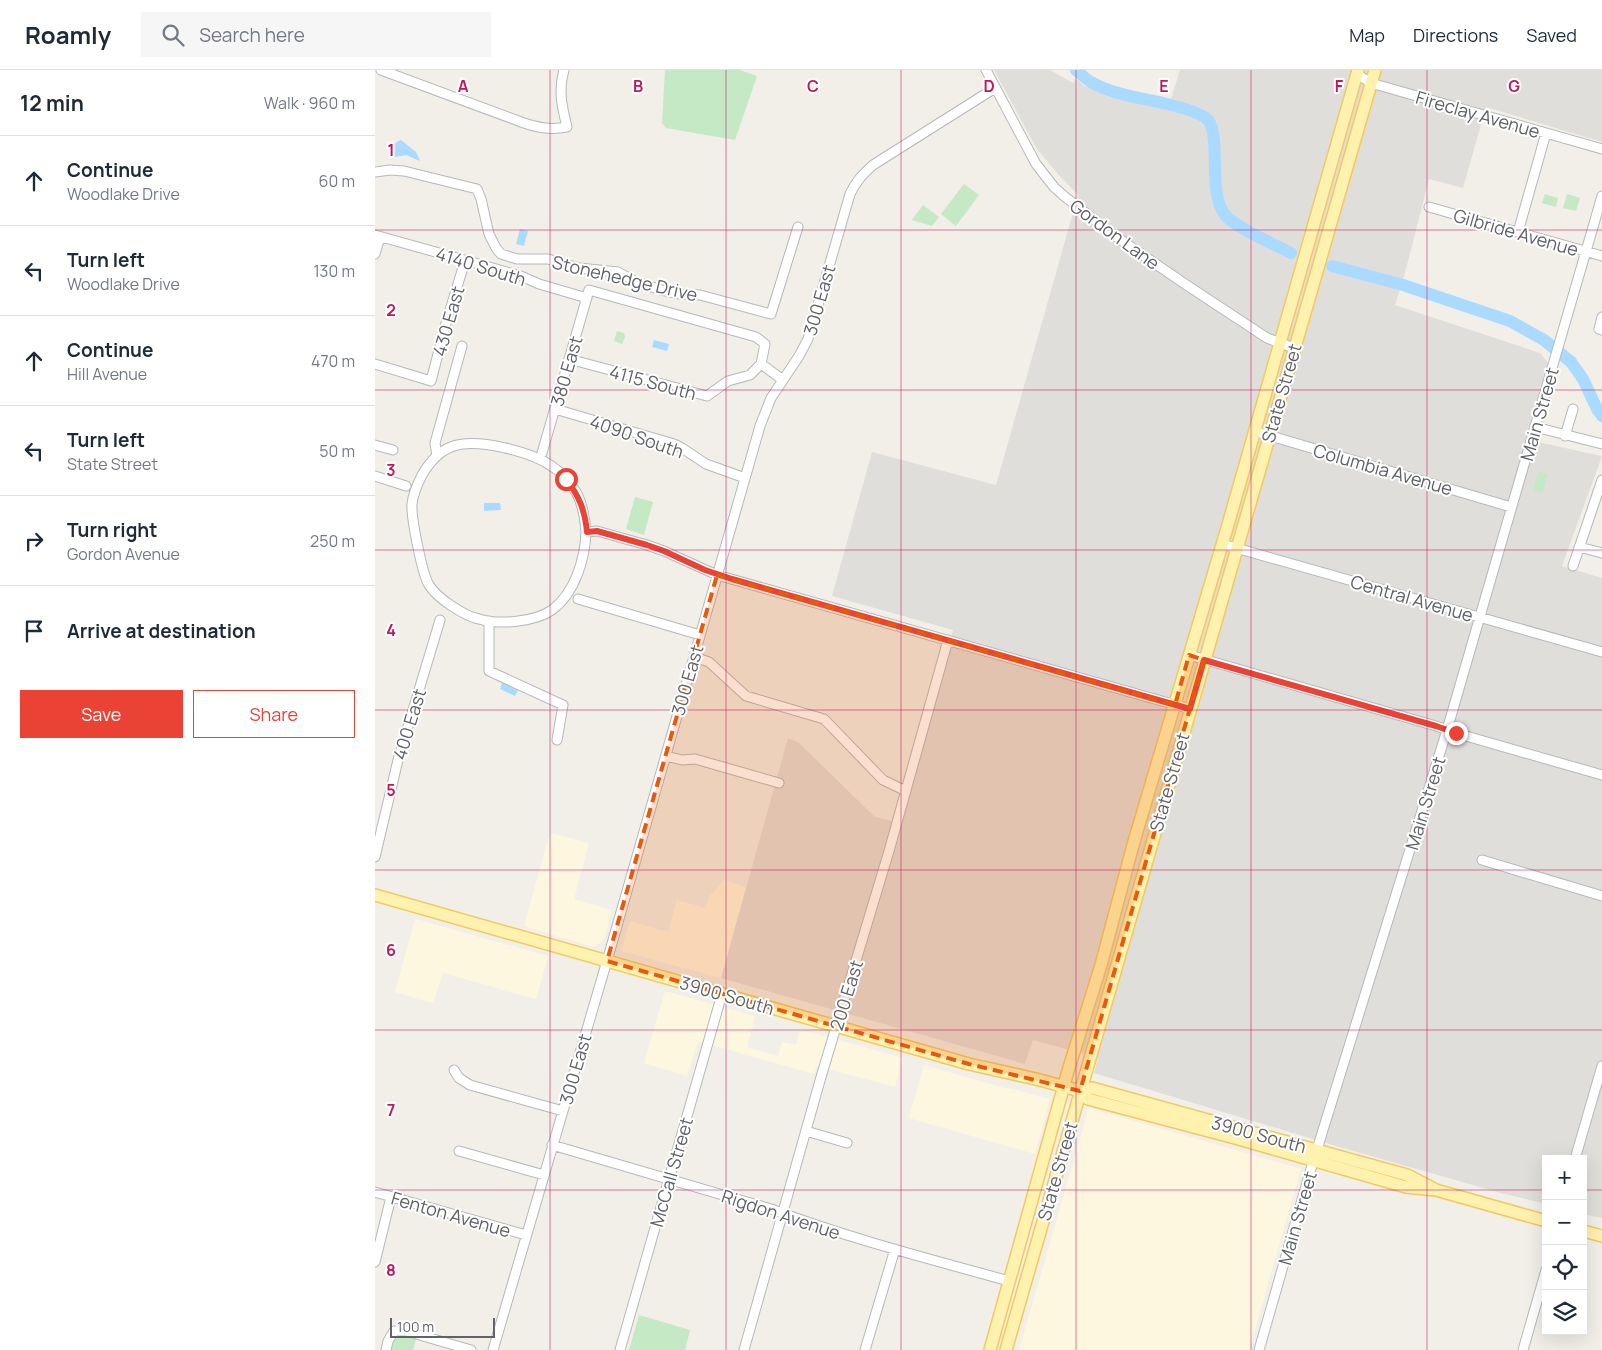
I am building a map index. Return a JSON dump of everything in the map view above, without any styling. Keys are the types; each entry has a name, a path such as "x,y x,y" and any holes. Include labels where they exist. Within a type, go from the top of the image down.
{"main road":[{"name":"State Street","path":"1006,1350 1375,70"},
{"name":"State Street","path":"991,1350 1064,1086 1101,965 1131,854 1357,72"},
{"name":"3900 South","path":"375,895 969,1064 1080,1091 1091,1088 1316,1155 1407,1175 1436,1190 1542,1220"},
{"path":"1587,1232 1602,1236"}],"street":[{"path":"381,70 536,127 554,130 567,128 560,93 564,70"},
{"name":"Gordon Lane","path":"986,70 1036,164 1054,187 1103,226 1160,267 1267,338 1294,348"},
{"name":"Fireclay Avenue","path":"1357,72 1371,83 1602,149"},
{"name":"300 East","path":"493,1350 766,408 808,339 854,184 873,165 995,88"},
{"path":"1518,232 1545,133"},
{"name":"Stonehedge Drive","path":"375,172 403,171 477,189 489,234 501,254 517,259 548,260 579,268 618,272 651,287 680,294 700,295 771,314 798,227"},
{"name":"Main Street","path":"1259,1350 1316,1155 1447,730 1602,196"},
{"name":"Gilbride Avenue","path":"1429,207 1602,256"},
{"path":"375,254 378,236"},
{"name":"4140 South","path":"378,236 521,276 539,284 588,294 756,337 765,344 761,364"},
{"name":"430 East","path":"375,364 431,381 465,260"},
{"name":"380 East","path":"543,453 588,294"},
{"path":"1602,317 1599,329 1602,330"},
{"path":"437,456 435,443 462,346"},
{"name":"4115 South","path":"569,359 707,396 728,382 750,376 761,364"},
{"path":"761,364 783,380"},
{"name":"4090 South","path":"555,409 674,444 707,464 745,478"},
{"path":"1565,436 1573,409"},
{"path":"1535,427 1602,444"},
{"name":"Columbia Avenue","path":"1254,431 1511,506"},
{"path":"478,443 539,459 552,466 576,492 581,503 587,532 583,556 574,581 567,593 551,610 533,618 512,622 489,621 478,619 453,606 429,585 419,552 412,504 418,483 425,469 437,456 453,446 478,443"},
{"path":"375,445 393,450"},
{"path":"375,476 406,486"},
{"path":"1573,566 1602,482"},
{"path":"587,532 597,531 647,545 717,574 1190,709"},
{"name":"Central Avenue","path":"1222,544 1602,652"},
{"path":"1579,547 1602,553"},
{"path":"578,599 700,634"},
{"name":"400 East","path":"375,857 398,760 441,620"},
{"path":"489,621 489,671 563,705 557,740"},
{"name":"200 East","path":"744,1350 806,1131 907,791 948,640"},
{"path":"1189,655 1602,775"},
{"path":"694,657 709,662 746,696 824,719 883,780 907,791"},
{"path":"665,756 681,760 698,759 779,783"},
{"path":"1482,860 1602,896"},
{"name":"McCall Street","path":"620,1350 722,994"},
{"path":"1576,1155 1602,1066"},
{"path":"454,1070 459,1078 470,1085 563,1111"},
{"path":"806,1131 847,1143"},
{"name":"Rigdon Avenue","path":"552,1145 1009,1282"},
{"path":"459,1151 544,1175"},
{"name":"Fenton Avenue","path":"375,1192 526,1235"},
{"path":"376,1256 391,1197"},
{"path":"865,1350 895,1249"},
{"path":"1523,1350 1542,1284"},
{"path":"386,1350 388,1341 394,1331 406,1331 471,1350"}],"highlighted area":[{"path":"717,575 1175,705 1189,655 1204,660 1080,1091 969,1064 607,961"}],"shaded area":[{"path":"994,70 1050,70 1073,83 1076,79 1084,86 1170,102 1180,70 1602,70 1602,142 1486,107 1463,188 1429,179 1395,305 1540,353 1558,375 1538,442 1601,456 1562,566 1602,578 1602,1218 1587,1215 1587,1155 1542,1155 1542,1203 1336,1146 1094,1073 1098,1058 1033,1040 1025,1064 721,978 788,738 799,743 875,817 900,823 953,630 832,596 872,452 996,485 1078,195 1037,149"},
{"path":"550,833 589,843 574,899 612,910 604,940 594,947 524,926"},
{"path":"724,880 746,887 721,978 621,951 630,921 668,932 677,900 706,908 709,897"},
{"path":"415,919 548,956 536,999 443,973 433,1003 395,992"},
{"path":"665,991 755,1016 747,1047 778,1056 782,1042 796,1045 800,1029 903,1058 895,1087 817,1066 814,1074 698,1041 687,1076 644,1063"},
{"path":"924,1065 1050,1099 1035,1154 909,1118"},
{"path":"1089,1108 1301,1169 1249,1350 1019,1350"}],"green space":[{"path":"665,70 740,70 757,76 735,140 666,128 662,123"},
{"path":"964,184 979,195 956,226 941,214"},
{"path":"1545,194 1558,198 1556,207 1542,203"},
{"path":"1567,194 1580,198 1576,211 1563,208"},
{"path":"923,205 939,217 932,226 912,220"},
{"path":"617,331 624,333 625,337 622,344 614,341"},
{"path":"1538,471 1548,474 1542,493 1533,490"},
{"path":"635,497 653,502 644,535 626,529"},
{"path":"639,1315 690,1330 685,1350 629,1350"},
{"path":"398,1336 416,1339 413,1350 391,1350 394,1339"}],"water":[{"path":"401,140 416,152 420,161 406,155 395,157 389,154 396,142"},
{"path":"520,229 528,231 524,246 516,244"},
{"path":"654,340 669,344 667,351 652,347"},
{"path":"484,503 500,503 501,510 484,511"},
{"path":"502,683 518,690 515,696 500,689"}],"waterway":[{"path":"1076,70 1089,81 1108,90 1180,107 1206,118 1211,125 1215,149 1217,194 1220,206 1226,216 1247,231 1291,253"},
{"path":"1332,266 1403,285 1510,321 1544,340 1571,362 1583,379 1602,416"}],"route":[{"path":"566,479 576,492 581,503 587,532 597,531 647,545 705,570 732,579 1190,709 1204,660 1456,733"}]}
